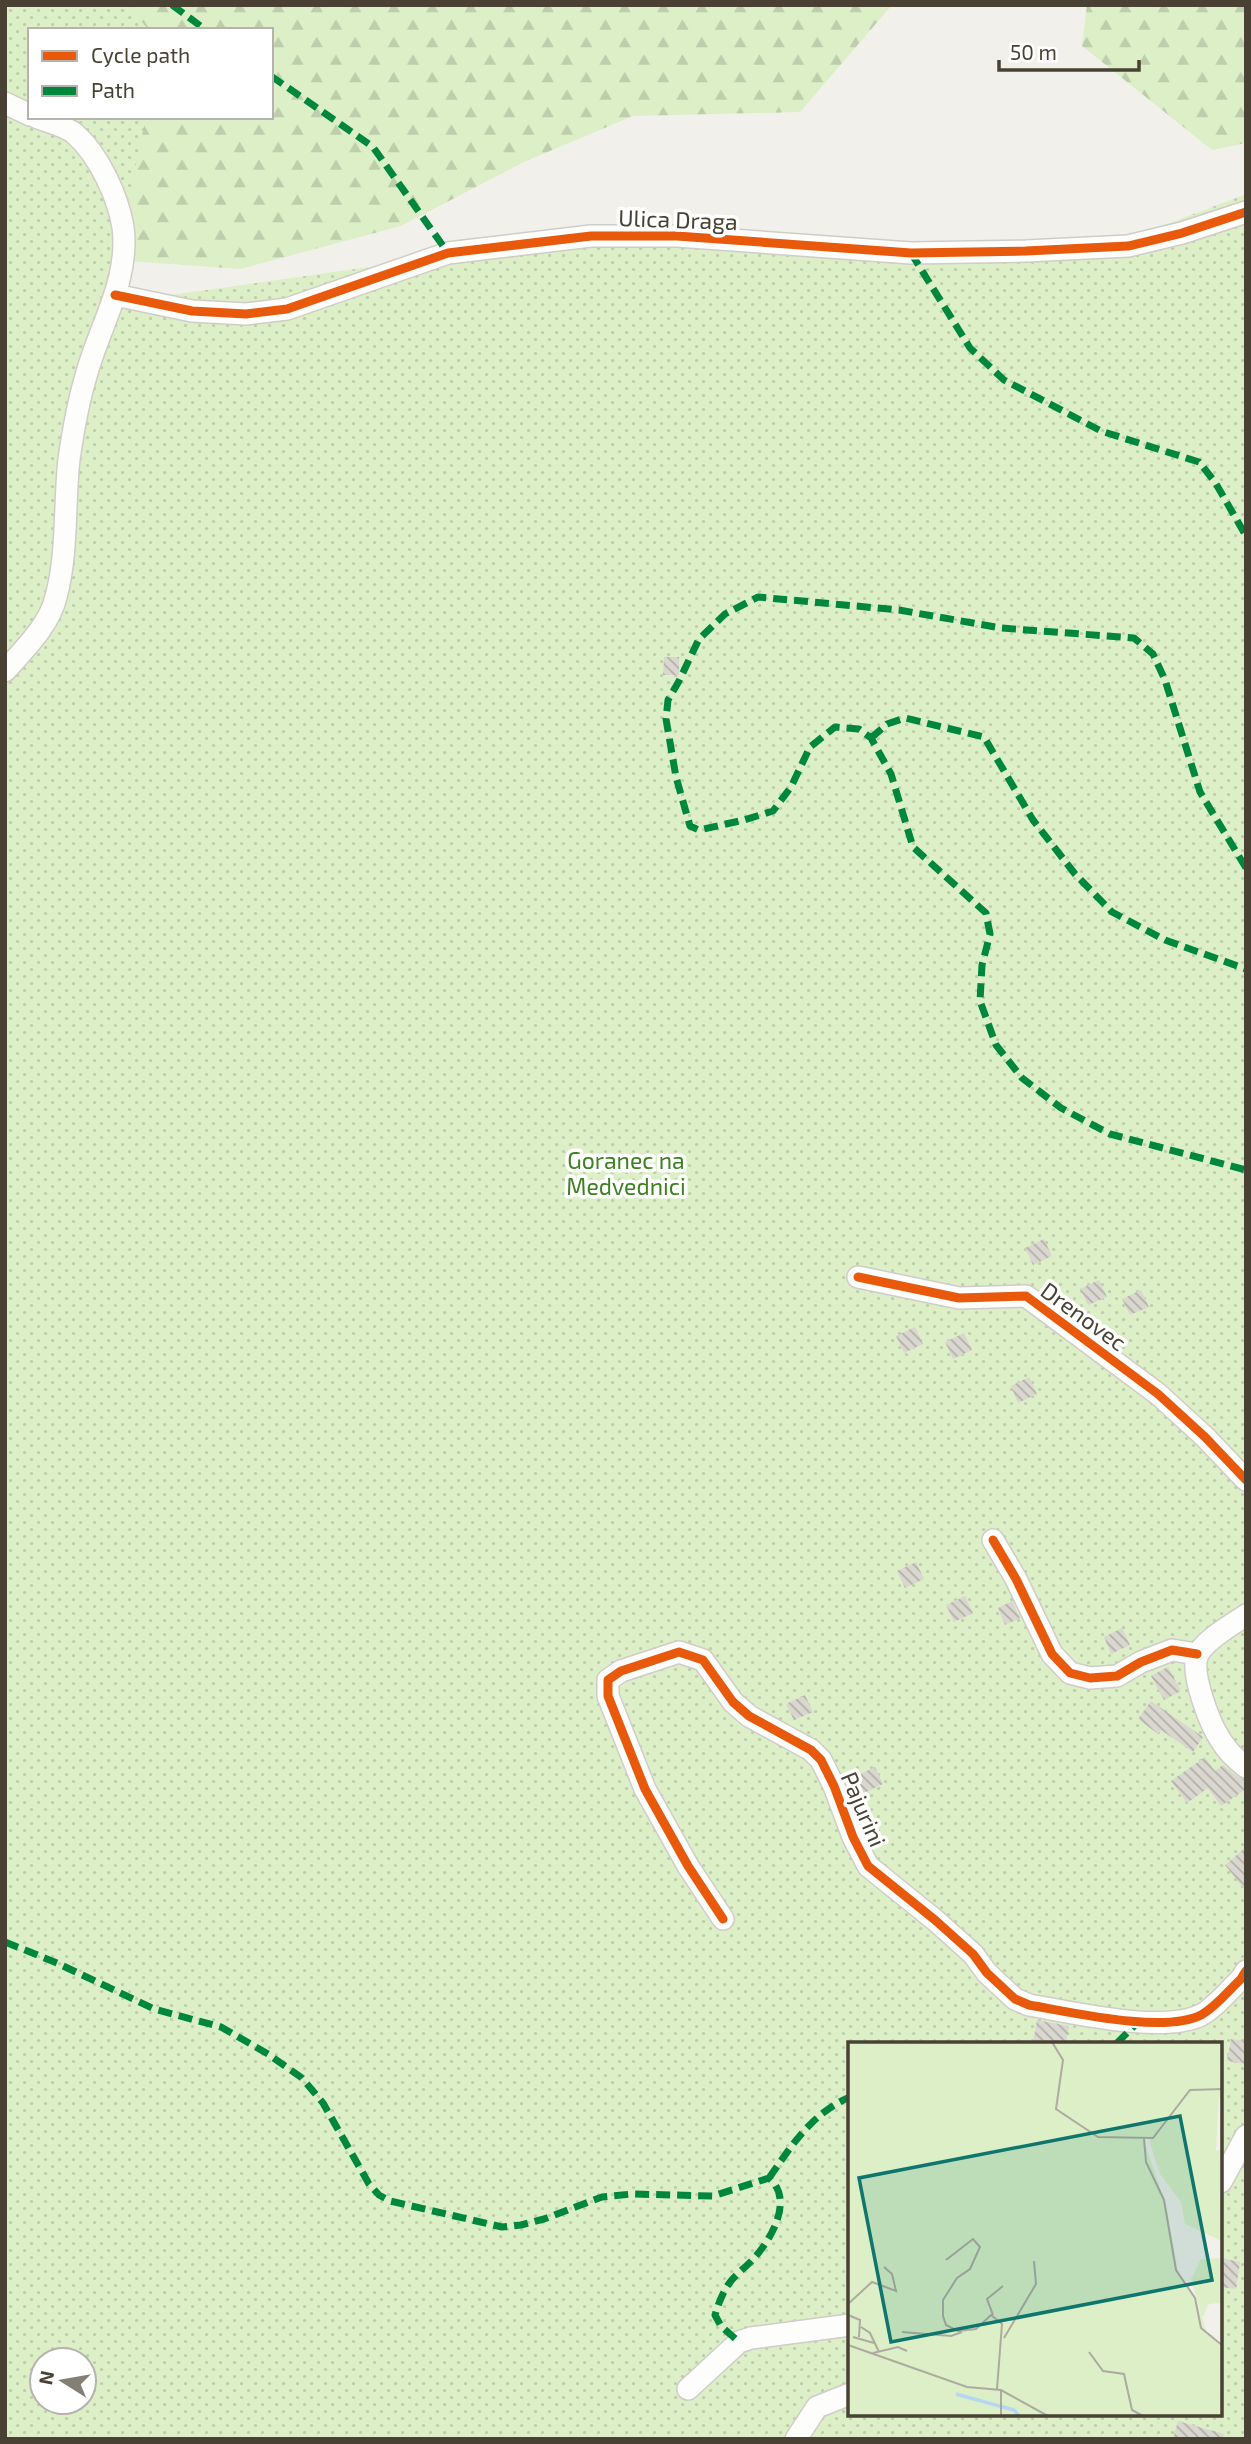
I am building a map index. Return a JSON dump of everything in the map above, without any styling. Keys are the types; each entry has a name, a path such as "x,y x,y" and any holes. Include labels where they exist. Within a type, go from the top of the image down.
{"street":[{"path":"5,103 28,114"},
{"path":"5,671 41,629 56,599 63,559 69,458 86,376 115,295 123,254 123,228 103,170 74,133 41,119"},
{"name":"Ulica Draga","path":"115,295 192,311 246,313 287,309 448,253 592,236 677,236 911,253 1026,251 1128,246 1182,233 1246,212"},
{"name":"Drenovec","path":"858,1277 958,1298 1026,1296 1158,1394 1246,1480"},
{"path":"993,1540 1016,1579 1052,1654 1070,1673 1090,1678 1117,1676 1141,1662 1172,1650 1197,1654"},
{"path":"1246,1615 1217,1634 1197,1654 1195,1667 1198,1684 1219,1737 1234,1758 1246,1767"},
{"name":"Pajurini","path":"723,1919 688,1866 645,1789 608,1696 608,1680 621,1671 679,1652 703,1660 733,1702 749,1716 811,1751 821,1760 868,1866 973,1954 987,1973 1015,2000 1029,2005 1133,2021 1182,2020 1201,2015 1241,1979 1246,1971"},
{"path":"1223,2178 1246,2136"},
{"path":"688,2389 740,2342 751,2338 848,2325"},
{"path":"796,2439 817,2407 848,2395"}],"green space":[{"path":"5,5 892,5 800,112 633,116 526,161 401,226 240,269 129,261 68,371"},
{"name":"Goranec na Medvednici","path":"5,5 126,5 147,28 28,28 28,119 146,119 106,304 633,230 923,260 1136,236 1246,194 1246,2439 5,2439"},
{"path":"1087,5 1246,5 1246,143 1212,150 1082,46"}],"building":[{"path":"664,657 679,657 679,675 663,675"},
{"path":"1044,1239 1052,1256 1033,1265 1025,1248"},
{"path":"1099,1280 1107,1297 1088,1305 1080,1289"},
{"path":"1141,1290 1149,1307 1130,1315 1122,1299"},
{"path":"915,1327 923,1344 904,1353 896,1336"},
{"path":"964,1333 972,1350 953,1359 945,1342"},
{"path":"1029,1377 1037,1394 1018,1403 1011,1386"},
{"path":"916,1562 924,1579 905,1588 897,1571"},
{"path":"965,1596 973,1613 954,1622 946,1605"},
{"path":"1012,1601 1020,1618 1005,1625 998,1608"},
{"path":"1122,1628 1130,1645 1111,1654 1104,1637"},
{"path":"1168,1667 1181,1691 1164,1700 1151,1676"},
{"path":"805,1695 813,1712 794,1720 786,1704"},
{"path":"1151,1701 1203,1737 1193,1752 1161,1730 1158,1734 1138,1719"},
{"path":"1205,1757 1215,1771 1223,1765 1246,1780 1246,1789 1221,1806 1208,1788 1187,1803 1171,1781"},
{"path":"875,1767 883,1784 864,1793 856,1776"},
{"path":"1246,1847 1246,1891 1225,1865"},
{"path":"1037,2020 1069,2026 1066,2042 1033,2042"},
{"path":"1231,2039 1246,2041 1246,2064 1227,2061"},
{"path":"1223,2258 1240,2262 1236,2289 1223,2287"},
{"path":"1178,2421 1224,2434 1223,2439 1173,2439"}],"marked path":[{"path":"172,5 203,28"},
{"path":"273,77 373,147 448,253"},
{"path":"911,253 970,348 1004,380 1101,431 1199,462 1215,482 1246,536"},
{"path":"1246,868 1200,792 1165,680 1153,654 1134,638 1001,628 899,610 758,597 725,614 699,639 668,700 666,719 676,777 690,826 699,830 773,811 791,787 810,747 835,727 859,729 871,738 891,774 913,847 986,913 990,934 982,965 980,1001 996,1045 1022,1078 1061,1108 1110,1134 1246,1170"},
{"path":"871,738 887,724 905,718 984,737 1033,820 1075,874 1112,912 1165,940 1246,969"},
{"path":"5,1942 57,1963 154,2009 221,2027 268,2054 302,2078 323,2103 369,2184 379,2195 390,2201 502,2227 544,2219 602,2197 632,2194 713,2196 769,2178 780,2197 778,2218 768,2240 728,2285 715,2315 721,2326 739,2342"},
{"path":"1118,2042 1139,2021"},
{"path":"769,2178 804,2131 825,2112 848,2098"}],"cycle path":[{"path":"115,295 192,311 246,314 287,309 448,253 591,236 677,236 911,253 1026,251 1128,246 1182,233 1246,212"},
{"path":"858,1277 959,1298 1026,1296 1158,1394 1246,1480"},
{"path":"993,1540 1016,1579 1052,1654 1070,1673 1090,1678 1117,1676 1141,1662 1172,1650 1197,1654"},
{"path":"723,1919 688,1866 645,1789 608,1696 608,1680 621,1671 679,1652 703,1660 733,1702 749,1716 811,1750 821,1760 868,1866 973,1954 987,1973 1015,1999 1029,2005 1117,2020 1184,2020 1201,2015 1212,2008 1246,1971"}]}
